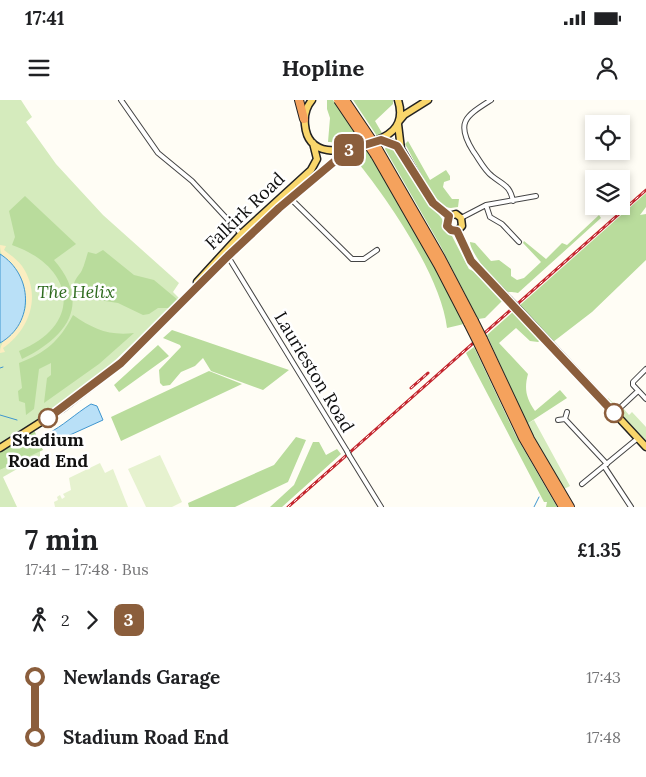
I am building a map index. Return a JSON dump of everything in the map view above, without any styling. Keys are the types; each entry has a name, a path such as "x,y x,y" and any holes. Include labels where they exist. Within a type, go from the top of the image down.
{"highway":[{"path":"299,100 304,119"},
{"path":"338,100 376,152"},
{"path":"346,100 471,322 530,439 570,507"},
{"path":"480,341 520,433 563,507"}],"main road":[{"path":"312,100 307,107 304,119 306,133 313,143 329,151 348,150 381,140 390,135 404,115 428,100"},
{"path":"398,100 401,149 433,203 449,216"},
{"path":"381,140 392,143 401,149"},
{"name":"Falkirk Road","path":"226,254 246,239 314,166 317,154 313,143"},
{"name":"Falkirk Road","path":"0,448 93,386 121,363 178,308 226,254 240,234 348,150"},
{"path":"449,216 456,214 461,218 462,226 457,231"},
{"path":"449,216 447,226 451,230 457,231"},
{"path":"457,231 471,261 646,447"}],"street":[{"path":"121,100 158,153 192,181 246,239"},
{"path":"491,100 469,114 463,126 463,134 486,171 507,185 513,201"},
{"path":"288,196 352,259 364,259 377,250"},
{"path":"461,218 486,205 536,196"},
{"path":"486,205 490,217 502,224 519,242"},
{"name":"Laurieston Road","path":"226,254 381,507"},
{"path":"646,369 633,382 646,399"},
{"path":"629,407 624,404 638,391"},
{"path":"567,412 566,419 605,465 631,507"},
{"path":"558,420 566,419"},
{"path":"582,484 638,438"}],"green space":[{"name":"The Helix","path":"0,100 21,100 32,117 26,122 56,164 103,215 179,283 173,292 180,299 72,397 49,415 0,446"},
{"path":"327,100 333,100 360,140 328,142 330,118"},
{"path":"353,100 393,100 393,104 375,121 382,133 377,136"},
{"path":"408,141 430,180 446,170 450,180 444,182 443,187 452,199 459,199 458,207 450,208 438,200 422,177 405,144"},
{"path":"387,145 393,145 399,149 424,193 442,219 447,233 452,236 469,269 479,274 504,299 485,318 478,319 440,245 385,149"},
{"path":"360,150 367,151 374,159 450,294 464,324 447,328 443,307 434,284 410,236 380,191 351,154"},
{"path":"646,193 646,207 640,215 646,214 646,260 592,312 553,342 519,306 621,215 630,215 630,207"},
{"path":"25,196 76,244 54,260 65,276 71,291 72,305 69,318 62,330 51,340 22,359 19,351 40,340 54,326 62,311 64,296 59,281 49,267 33,255 12,245 15,237 9,211"},
{"path":"599,215 601,218 518,293 507,292 497,283 479,261 470,242 475,243 491,261 499,260 511,269 511,276 517,280 524,278 541,262 523,243 524,241 546,259 562,243 567,245"},
{"path":"103,250 134,275 154,280 178,300 169,308 158,308 149,314 143,315 118,303 79,297 74,284 82,270 88,252 96,254"},
{"path":"514,311 541,340 538,342 530,341 516,328 499,343 528,374 526,389 528,398 535,411 560,390 567,398 527,424 487,335"},
{"path":"73,315 87,324 102,330 125,334 134,333 99,364 44,403 47,378 51,375 51,363 39,369 34,409 26,415 25,403 19,401 18,391 22,388 19,363 37,355 51,345 63,332"},
{"path":"172,330 289,370 263,390 211,371 203,358 195,366 181,372 170,385 163,386 160,383 159,370 181,347 163,338"},
{"path":"158,345 169,356 119,392 114,385"},
{"path":"474,347 516,436 557,507 546,507 547,502 544,502 466,353"},
{"path":"209,371 242,384 121,441 111,417"},
{"path":"608,398 621,410 624,409 629,415 632,412 646,427 646,443 606,400"},
{"path":"534,420 570,486 564,489 527,424"},
{"path":"34,430 43,450 0,470 0,452"},
{"path":"296,437 306,440 288,482 235,507 189,507 188,503 274,465"},
{"path":"313,442 319,442 326,455 337,449 341,454 282,507 270,507 294,485"},
{"path":"40,451 40,456 3,477 17,507 0,507 0,470"},
{"path":"160,455 182,502 172,507 146,507 128,469"},
{"path":"100,463 105,473 113,469 128,507 55,507 54,502 58,500 57,497 60,495 62,499 65,497 63,494 71,490 69,478"}],"sand":[{"path":"0,245 6,246 4,250 22,266 28,277 32,300 30,311 20,331 3,348 5,352 0,353 4,339 23,315 26,308 26,300 21,286 7,266"}],"water":[{"path":"0,254 11,263 19,274 24,286 26,299 24,312 19,324 0,343"},
{"path":"91,404 97,406 103,420 50,444 47,434"}],"waterway":[{"path":"0,415 17,420"},
{"path":"534,507 539,497"}],"railway":[{"path":"288,507 646,190"},
{"path":"411,388 428,373"}],"bus line":[{"name":"3","path":"48,418 93,386 121,363 228,256 304,186 348,150 381,140 388,141 401,149 433,203 449,216 446,222 448,229 457,231 471,261 614,413"}],"place":[{"name":"Stadium Road End","path":"48,418"}]}
